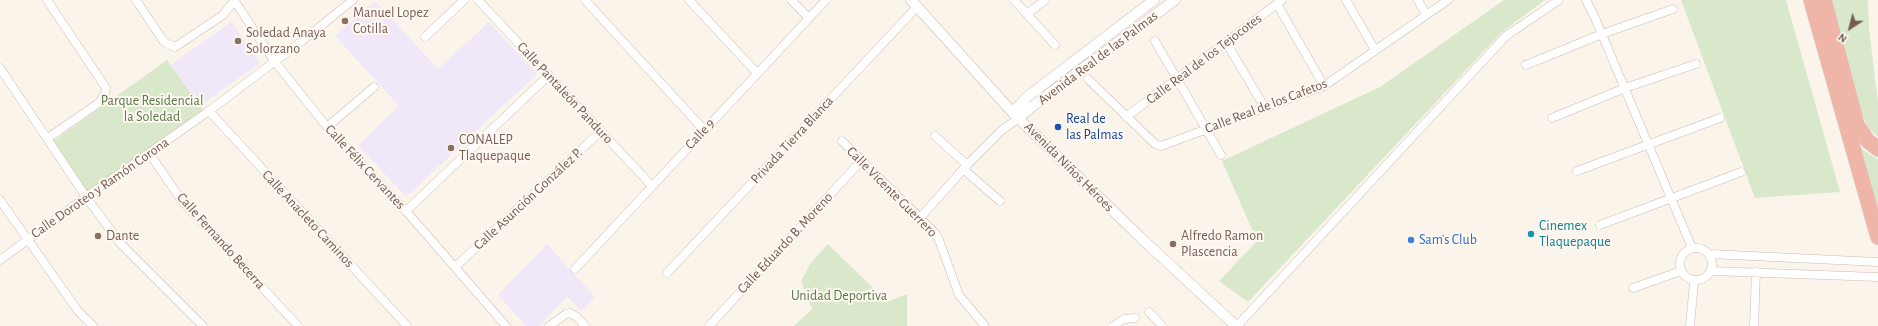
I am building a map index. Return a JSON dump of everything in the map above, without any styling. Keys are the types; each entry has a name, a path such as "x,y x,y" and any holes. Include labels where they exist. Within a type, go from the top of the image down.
{"highway":[{"path":"1811,0 1878,237"},
{"path":"1824,0 1857,125 1862,134 1878,149"}],"street":[{"path":"47,0 106,88 100,102 48,138"},
{"path":"136,0 164,42 175,47 223,15 235,0"},
{"name":"Calle Félix Cervantes","path":"235,0 275,62 327,127 406,211 506,326"},
{"name":"Calle Doroteo y Ramón Corona","path":"0,260 86,197 209,111 275,62 353,0"},
{"path":"424,37 464,0"},
{"name":"Calle Pantaleón Panduro","path":"478,0 652,186"},
{"path":"585,0 704,130"},
{"path":"689,0 757,73"},
{"path":"791,0 809,18"},
{"name":"Calle 9","path":"575,268 826,0"},
{"path":"1014,0 1056,45"},
{"path":"1027,14 1045,0"},
{"name":"Avenida Real de las Palmas","path":"920,218 965,167 1016,115 1027,97 1154,0"},
{"name":"Avenida Real de las Palmas","path":"1016,115 1034,105 1175,0"},
{"path":"1346,0 1375,50"},
{"path":"1418,0 1426,15"},
{"name":"Calle Real de los Cafetos","path":"1126,117 1158,146 1164,146 1324,86 1448,0"},
{"path":"1237,326 1506,36 1559,0"},
{"path":"1586,0 1602,34 1692,248"},
{"path":"1279,2 1324,86"},
{"name":"Calle Real de los Tejocotes","path":"1126,117 1279,2"},
{"name":"Avenida Niños Héroes","path":"914,3 1016,115 1141,238 1237,326"},
{"name":"Privada Tierra Blanca","path":"667,272 914,3"},
{"path":"1526,65 1602,34 1673,9"},
{"path":"1155,41 1205,130 1221,155"},
{"path":"1226,42 1265,108"},
{"path":"1552,118 1625,88 1696,64"},
{"path":"0,68 86,197 121,244 203,326"},
{"path":"406,211 549,75"},
{"path":"1088,79 1126,117"},
{"path":"327,127 374,87"},
{"name":"Calle Anacleto Caminos","path":"209,111 406,326"},
{"path":"1577,170 1720,118"},
{"name":"Calle Asunción González P.","path":"455,267 601,131"},
{"path":"935,136 1000,201"},
{"name":"Calle Vicente Guerrero","path":"842,141 860,161 920,218 939,240 959,296 985,326"},
{"name":"Calle Fernando Becerra","path":"148,153 182,201 298,326"},
{"name":"Calle Eduardo B. Moreno","path":"709,326 860,161"},
{"path":"1600,225 1741,172"},
{"path":"0,200 78,311 93,326"},
{"path":"1710,254 1713,263 1712,271 1706,278 1694,282 1687,278 1681,270 1680,261 1684,253 1692,248 1702,249 1710,254 1807,260 1878,262"},
{"path":"1806,274 1807,260"},
{"path":"1633,288 1681,270"},
{"path":"1712,271 1878,277"},
{"path":"1754,326 1756,272"},
{"path":"1690,326 1694,282"},
{"path":"1149,312 1162,326"},
{"path":"549,326 566,314 570,313 577,317 585,326"},
{"path":"1113,326 1124,319 1135,318"}],"shaded area":[{"path":"375,1 438,69 489,22 537,74 406,197 358,145 399,106 335,36"},
{"path":"231,22 260,63 200,106 171,65"},
{"path":"547,244 595,297 581,311 567,296 539,326 526,326 498,295"}],"green space":[{"path":"1504,0 1545,0 1501,33 1248,302 1219,281 1257,241 1222,161 1380,87"},
{"path":"1681,0 1786,0 1840,192 1755,198"},
{"path":"1828,0 1868,0 1869,29 1878,103 1878,137 1869,128 1860,111"},
{"name":"Parque Residencial la Soledad","path":"167,60 203,110 88,192 52,142"},
{"path":"1859,147 1878,160 1878,217"},
{"name":"Unidad Deportiva","path":"828,244 887,302 907,294 907,326 794,326 812,309 801,281 810,264"}],"place":[{"name":"Manuel Lopez Cotilla","path":"345,21"},
{"name":"Soledad Anaya Solorzano","path":"238,41"},
{"name":"Real de las Palmas","path":"1058,127"},
{"name":"CONALEP Tlaquepaque","path":"451,148"},
{"name":"Cinemex Tlaquepaque","path":"1531,234"},
{"name":"Dante","path":"98,236"},
{"name":"Sam's Club","path":"1411,240"},
{"name":"Alfredo Ramon Plascencia","path":"1173,244"}]}
